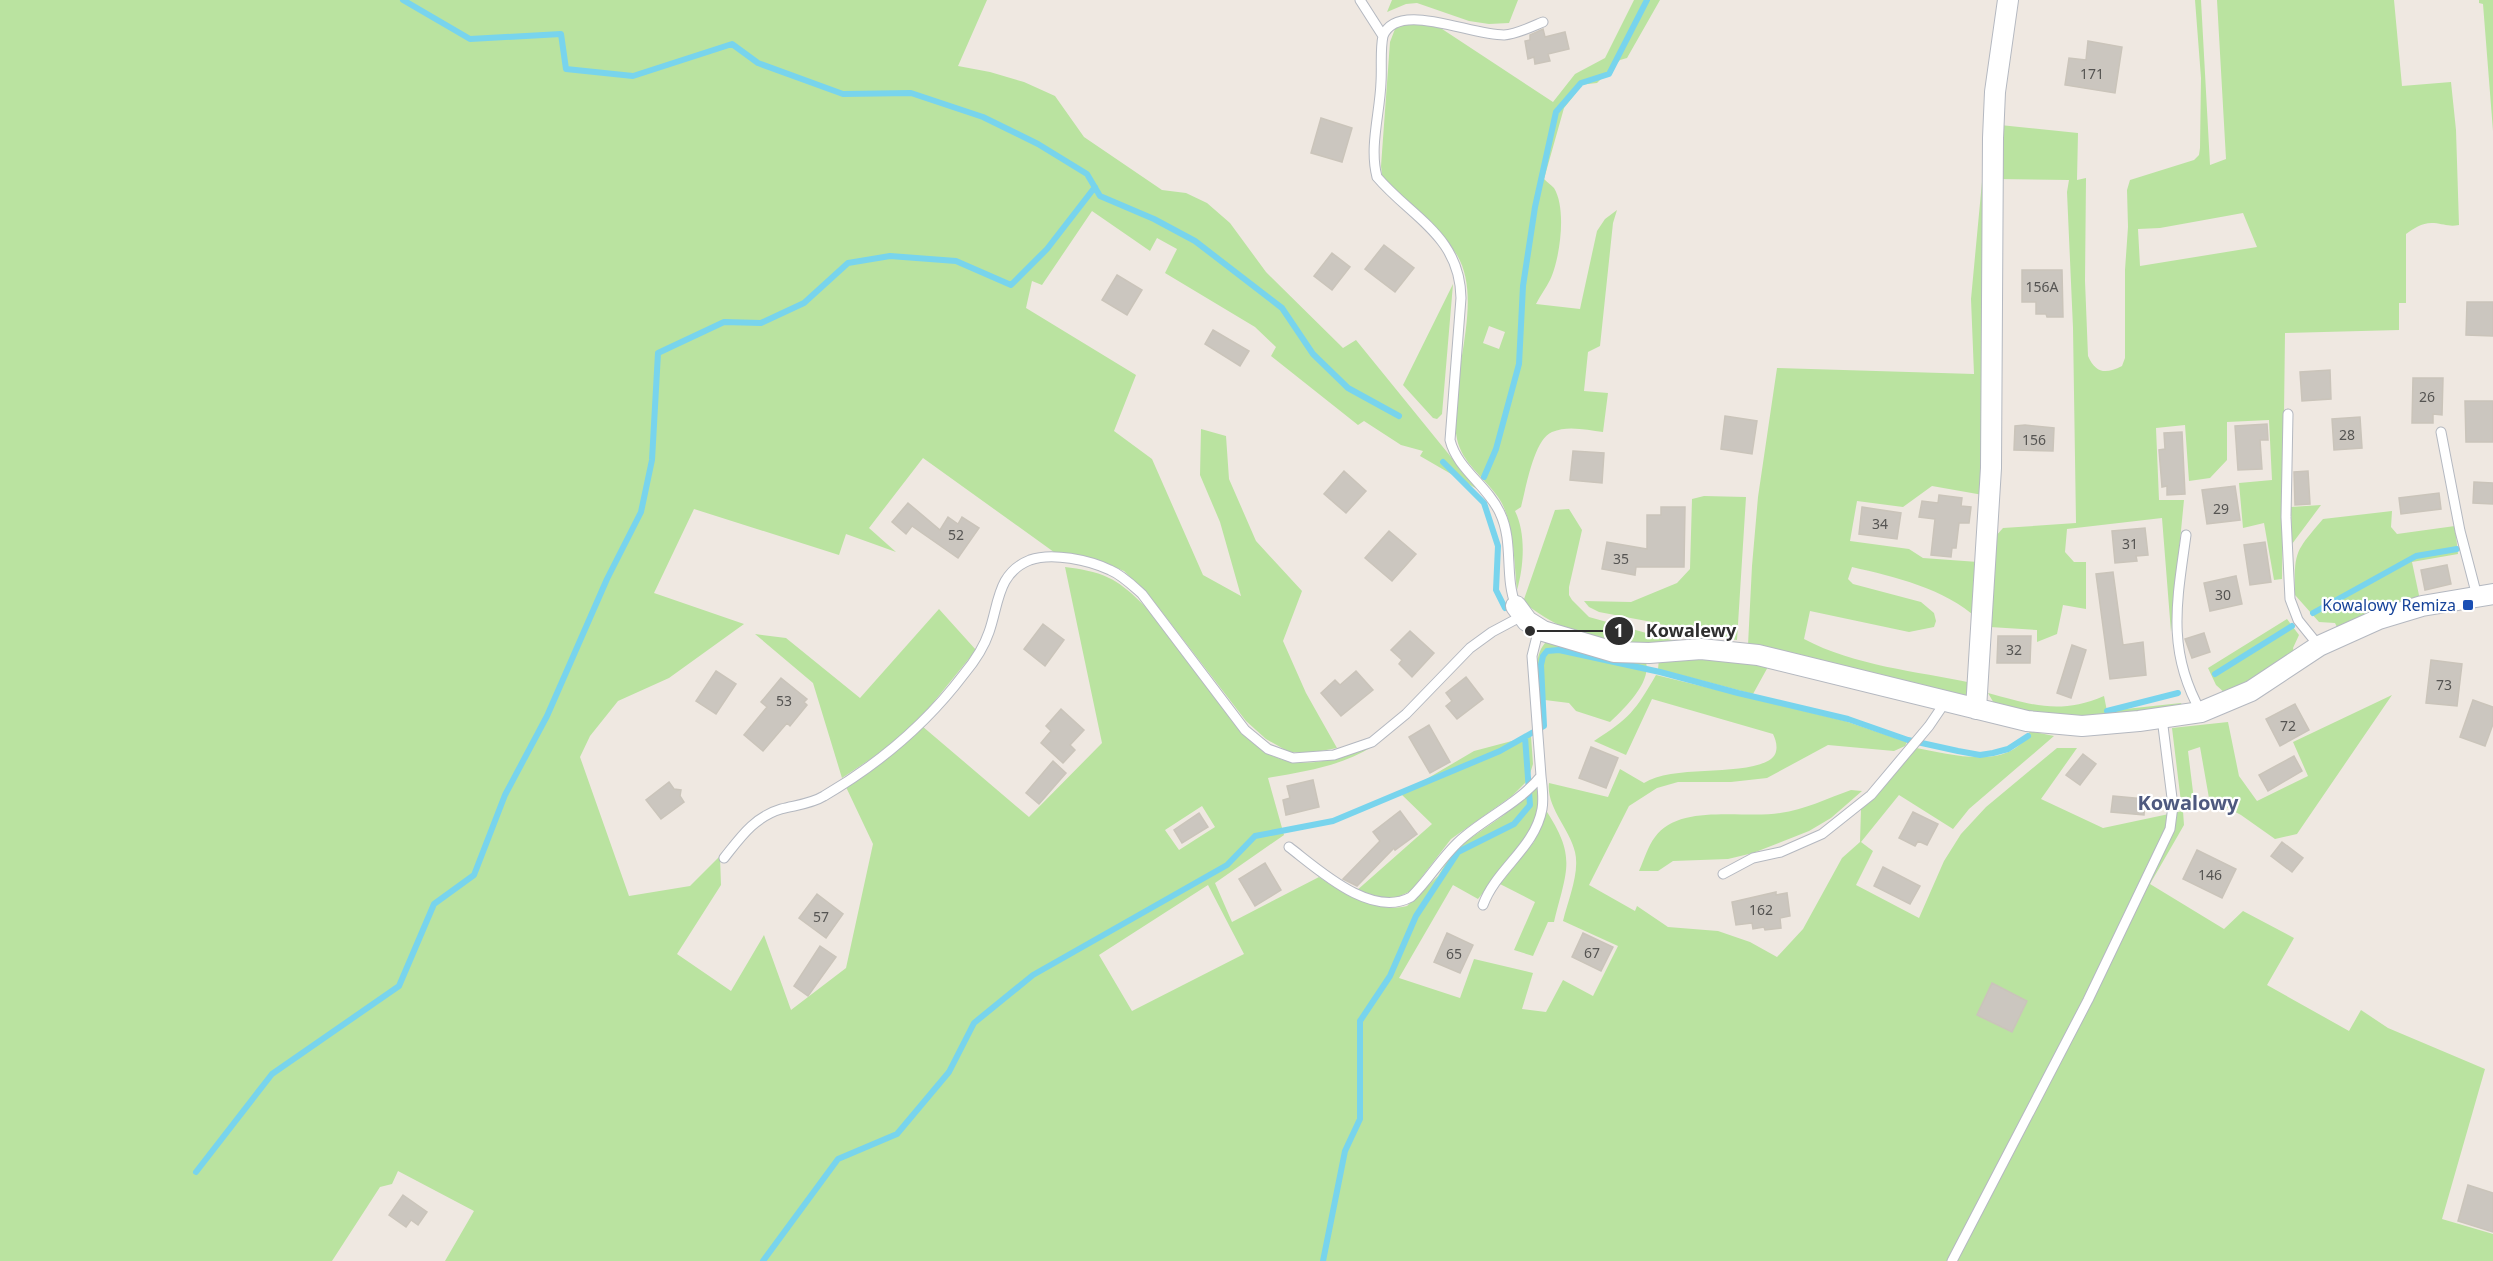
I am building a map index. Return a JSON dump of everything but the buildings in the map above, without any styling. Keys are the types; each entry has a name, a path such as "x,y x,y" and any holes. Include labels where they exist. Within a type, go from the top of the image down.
{"street":[{"path":"1977,709 1991,468 1995,92 2008,0"},
{"path":"1519,611 1539,628 1567,640 1614,652 1649,653 1701,649 1758,656 2027,721 2072,726 2201,712 2251,691 2319,646 2379,619 2422,606 2485,595"}],"lane":[{"path":"1360,0 1383,36"},
{"path":"1419,9 1494,34 1514,33 1543,22"},
{"path":"724,858 752,824 763,816 823,797 890,750 940,704 965,673 988,634 996,602 1006,579 1013,571 1031,560 1063,558 1092,564 1111,570 1127,580 1142,594 1245,730 1268,749 1293,758 1334,755 1372,742 1406,714 1470,648 1519,611 1511,586 1505,529 1501,514 1490,495 1454,453 1450,440 1461,297 1461,283 1456,266 1446,246 1432,229 1377,177 1374,165 1383,36 1392,19 1407,10"},
{"path":"2288,414 2286,517 2290,599 2298,620 2319,646"},
{"path":"2441,432 2460,531 2485,595"},
{"path":"2186,535 2178,596 2176,634 2189,691 2201,712"},
{"path":"1483,905 1485,898 1531,838 1538,825 1543,807 1532,656 1539,628"},
{"path":"1723,874 1753,858 1781,852 1822,834 1871,795 1925,731 1946,701"},
{"path":"1952,1261 2088,1000 2170,830 2173,806 2162,718"},
{"path":"1289,847 1335,883 1354,894 1384,901 1407,899 1417,892 1452,848 1506,808 1534,785 1541,776"}],"green space":[{"path":"0,0 987,0 958,66 1024,82 1055,96 1084,137 1162,190 1186,193 1207,203 1230,223 1266,272 1343,348 1356,340 1477,489 1420,456 1423,451 1401,445 1364,421 1358,425 1271,356 1276,347 1255,327 1165,273 1177,249 1157,238 1150,251 1092,211 1042,285 1032,281 1026,308 1136,375 1114,431 1152,459 1203,575 1241,596 1220,522 1200,475 1201,429 1226,436 1229,479 1256,541 1302,591 1283,641 1306,693 1337,748 1310,753 1289,752 1266,739 1246,721 1152,599 1124,571 1097,560 1058,555 923,458 869,528 896,552 846,534 839,555 694,509 654,593 744,624 669,678 618,701 590,736 580,757 629,896 690,886 720,856 721,885 677,954 731,991 764,935 791,1010 846,968 873,844 846,787 886,759 922,726 1029,817 1102,743 1065,567 1093,572 1109,578 1140,601 1172,638 1238,727 1266,752 1284,760 1307,763 1330,760 1373,746 1335,764 1268,778 1284,835 1215,883 1232,922 1319,877 1349,895 1372,904 1396,908 1407,906 1438,876 1455,849 1504,815 1538,785 1539,806 1536,818 1518,849 1478,899 1453,885 1399,978 1460,998 1474,959 1533,973 1522,1009 1546,1012 1563,980 1593,996 1618,946 1563,921 1575,878 1576,860 1572,843 1551,801 1549,783 1608,797 1620,769 1644,783 1657,777 1673,774 1745,768 1771,759 1775,754 1776,744 1773,734 1652,699 1626,755 1594,741 1631,713 1656,675 1845,721 1907,742 1905,746 1894,751 1828,745 1767,778 1731,782 1678,782 1657,788 1629,806 1589,885 1635,911 1637,906 1668,927 1718,931 1750,942 1777,957 1803,929 1842,858 1860,842 1861,809 1882,789 1916,748 1962,756 1994,756 2009,752 2021,744 2030,731 2054,736 1969,809 1953,829 1899,795 1861,842 1873,851 1856,885 1919,918 1944,861 1961,834 1986,807 2057,748 2077,748 2041,799 2103,828 2183,811 2184,825 2150,884 2224,929 2243,911 2294,938 2267,985 2349,1031 2361,1010 2388,1028 2485,1069 2442,1219 2493,1234 2493,1261 445,1261 474,1211 398,1171 392,1184 380,1187 332,1261 0,1261","holes":["1202,806 1215,827 1179,850 1165,830","1208,885 1244,954 1132,1011 1099,955"]},
{"path":"1392,0 1518,0 1509,23 1489,24 1469,21 1417,3 1406,4 1387,12"},
{"path":"1634,0 1660,0 1627,58 1620,60 1597,83 1579,85 1576,93 1564,108 1544,179 1554,188 1558,197 1561,234 1554,271 1536,304 1580,309 1597,231 1605,219 1617,210 1613,223 1600,346 1588,352 1584,391 1608,393 1603,432 1578,429 1558,430 1546,436 1540,444 1528,477 1521,507 1515,511 1521,529 1523,550 1517,590 1510,529 1503,506 1498,497 1468,463 1457,439 1456,394 1467,320 1468,297 1465,275 1457,255 1440,233 1382,175 1390,42 1400,20 1407,16 1422,15 1438,21 1436,25 1553,102 1575,74 1605,58","holes":["1489,326 1505,332 1499,349 1483,343"]},
{"path":"2195,0 2201,0 2210,165 2226,159 2217,0 2394,0 2402,86 2451,82 2456,130 2459,225 2426,223 2406,234 2406,303 2399,303 2399,330 2285,333 2282,579 2274,580 2264,523 2243,528 2239,483 2272,480 2269,420 2227,422 2227,460 2210,478 2189,481 2185,425 2156,428 2159,500 2184,500 2171,632 2162,518 2067,529 2065,552 2074,562 2086,562 2086,609 2063,605 2057,634 2037,642 2037,630 1990,627 1995,537 2003,528 2076,523 2073,328 2067,192 2069,180 1996,179 2000,125 2078,133 2077,180 2086,178 2085,281 2088,356 2098,369 2111,370 2122,366 2125,358 2127,190 2130,180 2194,160 2199,155 2201,78","holes":["2243,213 2257,247 2140,266 2138,229 2160,228"]},
{"path":"2479,0 2493,0 2493,131 2483,4 2479,3"},
{"path":"1990,97 1983,495 1932,486 1903,507 1857,501 1850,541 1909,549 1923,558 1978,562 1978,619 1965,608 1935,592 1902,580 1852,567 1848,579 1853,584 1921,602 1934,613 1936,621 1934,627 1909,632 1810,611 1804,639 1865,662 1972,683 1968,699 1748,645 1758,497 1777,368 1974,374 1971,299"},
{"path":"1453,284 1442,414 1437,419 1433,418 1403,385"},
{"path":"1704,496 1746,497 1737,640 1688,633 1657,623 1599,612 1589,607 1584,601 1631,602 1677,583 1690,569 1692,499"},
{"path":"2321,505 2292,544 2291,507"},
{"path":"1569,509 1582,530 1569,587 1572,600 1589,617 1675,641 1633,643 1594,638 1559,625 1523,602 1555,510"},
{"path":"2392,511 2391,527 2397,534 2455,526 2458,554 2412,562 2420,600 2338,629 2335,623 2319,622 2295,595 2296,560 2302,546 2323,519"},
{"path":"939,609 976,650 924,714 887,748 842,778 813,683 755,634 786,638 860,698"},
{"path":"2287,619 2299,635 2293,648 2295,655 2226,694 2216,685 2208,668"},
{"path":"1545,643 1645,659 1647,667 1642,685 1623,710 1610,722 1576,711 1569,703 1545,700 1537,679 1537,663"},
{"path":"1679,657 1769,665 1753,694 1658,669 1659,659"},
{"path":"1988,693 2033,704 2059,707 2088,702 2104,696 2107,711 2181,703 2184,708 2075,717 2039,715 1995,705"},
{"path":"2392,695 2297,834 2275,839 2241,815 2209,798 2200,747 2188,751 2194,800 2181,802 2172,728 2228,722 2239,776 2257,801 2308,776 2293,742"},
{"path":"1531,736 1533,764 1528,780 1512,796 1451,839 1411,891 1393,899 1355,892 1432,824 1401,794 1474,751"},
{"path":"1851,790 1862,791 1831,818 1809,831 1753,853 1728,859 1673,861 1658,871 1639,871 1655,837 1666,826 1680,820 1713,814 1766,814 1789,811 1807,807"},
{"path":"1545,809 1562,839 1566,864 1563,889 1554,922 1548,922 1533,956 1514,950 1535,902 1500,884 1534,842"}],"waterway":[{"path":"403,0 470,39 561,34 566,69 633,76 732,44 758,63 843,94 911,93 983,117 1038,144 1087,174 1100,196 1154,219 1195,241 1282,308 1313,354 1348,388 1399,416"},
{"path":"1484,477 1496,449 1519,364 1523,286 1535,207 1556,112 1581,83 1609,74 1647,0"},
{"path":"196,1172 272,1074 399,986 434,904 474,875 505,795 547,716 607,579 641,512 652,460 658,353 724,322 761,323 804,303 848,263 890,256 956,261 1011,285 1047,249 1095,187"},
{"path":"1443,462 1484,503 1498,546 1496,590 1505,608"},
{"path":"2313,613 2416,556 2457,549"},
{"path":"2215,674 2292,626"},
{"path":"763,1261 838,1159 897,1134 949,1072 974,1023 1033,975 1227,865 1255,836 1333,821 1500,751 1544,726 1541,665 1547,651 1559,650 1660,672 1848,719 1908,740 1980,755 2008,749 2028,736"},
{"path":"2107,711 2178,693"},
{"path":"1323,1261 1345,1151 1360,1119 1360,1021 1390,976 1416,916 1458,852 1514,824 1530,805 1525,737"}],"place":[{"name":"Kowalowy Remiza","path":"2468,605"},
{"name":"Kowalewy","path":"1530,631"}],"district":[{"name":"Kowalowy","path":"2188,802"}]}
